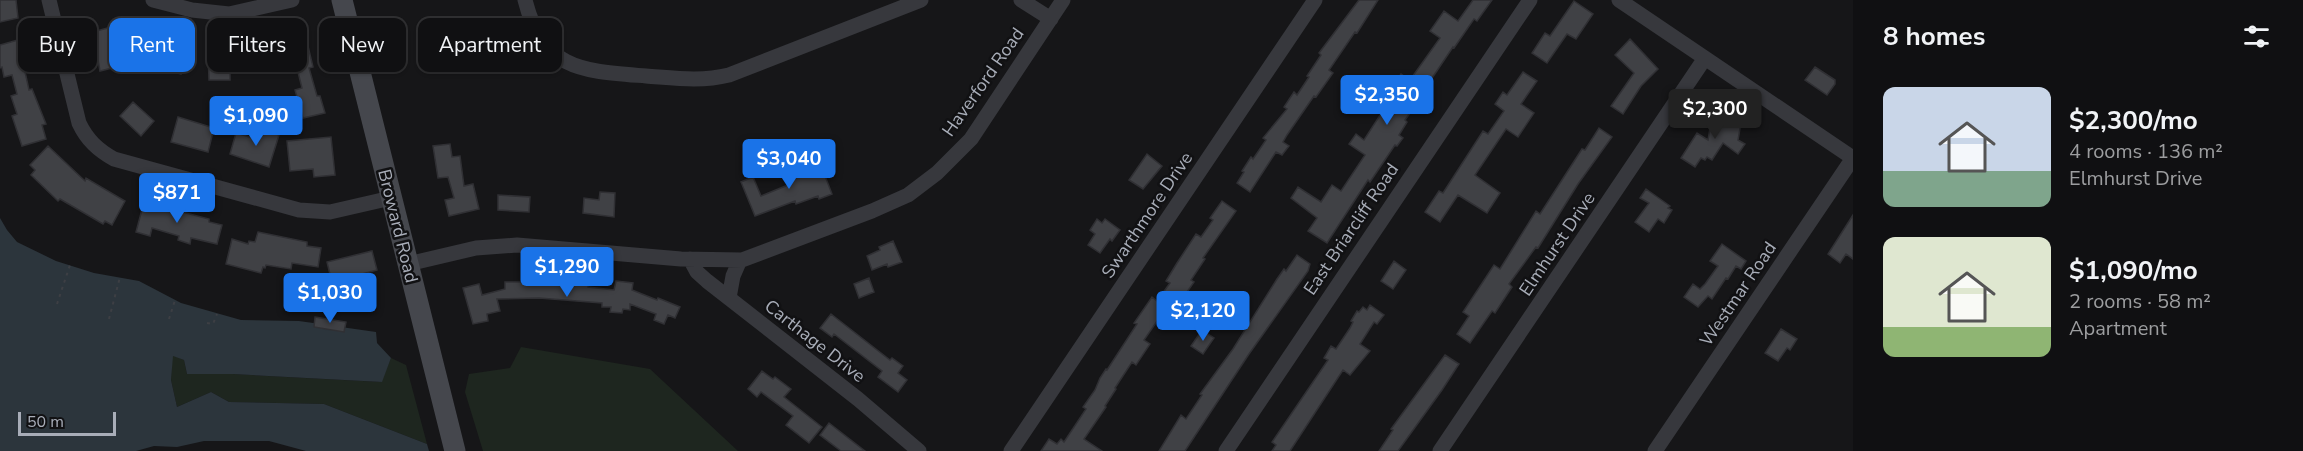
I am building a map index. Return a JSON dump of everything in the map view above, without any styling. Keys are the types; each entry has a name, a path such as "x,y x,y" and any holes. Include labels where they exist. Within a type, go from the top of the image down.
{"main road":[{"name":"Broward Road","path":"342,0 454,444"}],"street":[{"path":"153,0 210,14 229,14 292,0"},
{"path":"525,0 529,17 542,41 562,60 574,66 594,71 690,80 729,75 921,0"},
{"path":"1021,0 1051,19"},
{"name":"Haverford Road","path":"408,264 476,248 517,245 690,259 740,260 872,211 922,186 971,139 1063,0"},
{"name":"Swarthmore Drive","path":"1011,451 1316,0"},
{"name":"East Briarcliff Road","path":"1226,451 1530,0"},
{"path":"1619,0 1853,158"},
{"path":"54,1 79,123 92,144 114,159 299,210 330,212 391,198"},
{"name":"Elmhurst Drive","path":"1440,451 1705,58"},
{"name":"Westmar Road","path":"1655,451 1853,158"},
{"name":"Carthage Drive","path":"690,259 697,272 858,399 919,451"},
{"path":"729,298 732,276 740,260"}],"path":[{"path":"57,303 70,265"},
{"path":"109,320 120,277"},
{"path":"169,319 175,300"},
{"path":"207,323 213,324 217,314"}],"shaded area":[{"path":"0,218 17,242 56,261 94,273 139,281 181,303 241,320 299,321 376,332 377,343 391,358 382,382 233,374 187,374 184,360 173,356 171,380 177,407 211,392 229,402 324,404 427,444 429,451 306,451 269,441 204,441 177,447 154,446 136,451 0,451"},
{"path":"521,347 650,369 738,451 483,451 465,392 469,374 510,368"},
{"path":"172,355 184,360 187,374 233,374 381,382 391,358 406,365 427,444 324,404 229,402 211,392 177,407 171,380"}],"building":[{"path":"0,0 16,0 18,18 0,22"},
{"path":"1359,0 1378,0 1329,70 1333,73 1287,135 1283,142 1289,146 1282,155 1276,152 1250,192 1237,183 1244,172 1242,171 1266,140 1263,138 1287,109 1284,107 1294,92 1297,95 1309,77 1307,76 1321,55 1319,53"},
{"path":"1473,0 1492,0 1477,21 1474,19 1424,90 1426,91 1405,120 1407,122 1399,135 1403,138 1397,146 1395,145 1370,182 1368,180 1327,243 1308,231 1317,218 1291,198 1298,187 1321,202 1332,185 1341,191 1365,155 1349,144 1356,134 1364,140 1388,103 1383,100 1401,74 1410,80 1440,38 1430,31 1444,11 1458,21"},
{"path":"1574,1 1593,14 1576,39 1567,34 1547,63 1532,53 1545,33 1550,36"},
{"path":"109,28 109,69 100,71 97,54 97,31"},
{"path":"1630,39 1658,69 1641,86 1623,114 1611,106 1634,73 1615,55"},
{"path":"18,40 18,72 25,72 29,90 32,89 46,124 42,125 46,139 22,146 12,116 17,114 11,96 17,94 12,75 4,77 2,67 0,68 0,45"},
{"path":"307,42 313,67 309,68 317,96 320,96 325,113 303,118 295,90 302,88 298,72 307,72"},
{"path":"1815,67 1835,80 1835,84 1827,95 1805,80"},
{"path":"209,72 230,72 230,80 209,80"},
{"path":"1523,72 1537,81 1521,104 1534,113 1518,137 1506,129 1475,175 1500,193 1487,213 1458,195 1440,222 1425,212 1439,191 1443,193 1483,131 1488,134 1504,111 1495,104 1503,92 1507,95"},
{"path":"133,102 154,121 141,136 120,116"},
{"path":"1729,115 1742,117 1738,140 1745,144 1738,154 1723,143 1712,160 1707,157 1705,160 1701,158 1695,167 1681,158 1697,133 1708,140 1712,116 1728,118"},
{"path":"178,117 214,128 208,152 171,142"},
{"path":"256,128 279,135 269,167 230,154 236,133 253,138"},
{"path":"1599,128 1612,137 1578,184 1538,248 1536,247 1509,284 1512,287 1495,313 1492,311 1470,343 1457,334 1469,316 1463,312 1494,265 1500,269 1536,211 1540,214 1582,149 1585,150"},
{"path":"331,137 335,175 314,177 313,169 290,171 287,141"},
{"path":"450,144 452,157 460,156 464,186 473,184 479,209 449,216 445,200 454,198 448,177 438,178 433,146"},
{"path":"48,146 85,181 86,178 125,201 112,225 105,221 103,224 60,199 58,201 31,175 35,170 30,165"},
{"path":"1147,154 1162,166 1143,189 1129,180"},
{"path":"820,163 832,194 819,199 818,196 796,204 795,201 755,216 741,182 753,177 761,196 788,185 785,177"},
{"path":"1646,189 1670,206 1668,208 1672,210 1664,223 1658,219 1649,232 1635,222 1649,203 1640,198"},
{"path":"600,192 615,193 614,217 583,213 584,198 599,200"},
{"path":"498,195 530,197 529,212 498,210"},
{"path":"1222,201 1236,211 1203,258 1205,259 1191,280 1194,282 1178,305 1171,301 1144,340 1150,344 1136,365 1132,362 1084,439 1102,451 1041,451 1049,439 1057,444 1061,439 1064,442 1086,409 1083,407 1100,378 1137,324 1134,323 1152,297 1157,301 1170,283 1166,281 1177,263 1196,234 1201,237"},
{"path":"144,202 209,219 209,222 222,225 217,244 191,238 190,244 178,240 179,236 152,228 150,236 136,232"},
{"path":"1853,215 1853,259 1846,254 1840,263 1828,254"},
{"path":"1097,219 1102,223 1105,219 1120,230 1100,253 1088,245 1095,234 1090,230"},
{"path":"258,232 307,242 307,246 321,248 318,267 292,263 291,269 266,265 261,273 226,264 232,239 248,244 249,241 255,242"},
{"path":"893,241 902,262 888,267 887,264 872,270 867,256"},
{"path":"1722,244 1746,261 1741,269 1736,266 1712,299 1708,296 1698,307 1684,297 1693,284 1700,289 1718,266 1710,261"},
{"path":"372,251 377,270 362,274 364,282 348,286 349,291 335,295 327,262"},
{"path":"1297,255 1310,264 1308,271 1249,354 1185,451 1159,451 1181,415 1186,419 1202,395 1200,394 1233,349 1277,279"},
{"path":"1394,261 1406,270 1393,289 1381,281"},
{"path":"869,278 874,292 859,298 854,284"},
{"path":"616,281 633,283 632,290 680,307 675,318 668,315 664,324 654,320 656,314 630,304 630,310 623,309 622,313 610,312 611,307 602,307 602,303 539,298 497,299 500,311 487,314 488,321 473,324 463,288 479,284 482,295 505,289 505,282 568,285 568,282 614,290"},
{"path":"1370,305 1384,315 1377,324 1374,322 1360,344 1370,351 1350,375 1343,370 1290,451 1272,451 1276,445 1272,442 1328,360 1324,358 1331,346 1336,349 1350,328 1357,311 1359,312 1363,307 1367,310"},
{"path":"831,314 890,360 892,358 903,366 898,373 907,380 898,392 878,377 882,371 834,334 832,337 820,328"},
{"path":"315,317 346,322 344,332 314,327"},
{"path":"1781,329 1797,339 1790,350 1787,348 1778,361 1765,353"},
{"path":"1202,330 1214,338 1203,354 1191,346"},
{"path":"1445,355 1459,364 1442,390 1398,451 1379,451 1393,430 1391,429"},
{"path":"762,371 791,389 784,397 822,427 809,443 786,425 793,416 761,392 757,397 748,389"},
{"path":"829,423 865,451 841,451 820,435"}]}
